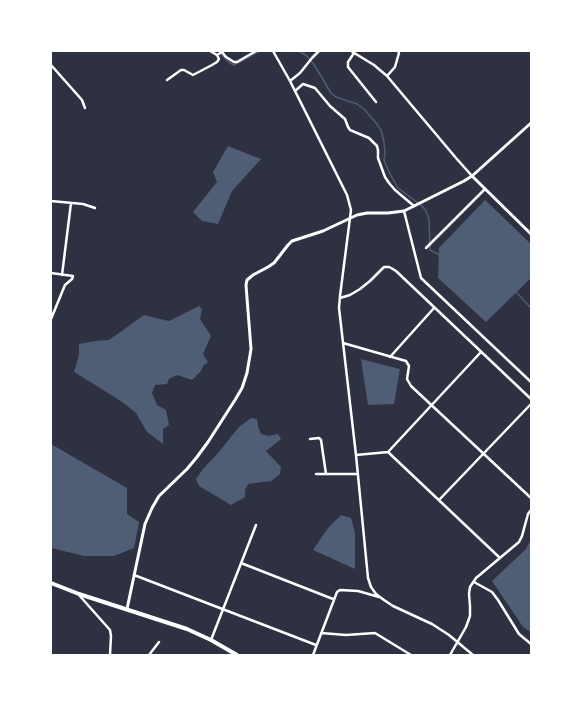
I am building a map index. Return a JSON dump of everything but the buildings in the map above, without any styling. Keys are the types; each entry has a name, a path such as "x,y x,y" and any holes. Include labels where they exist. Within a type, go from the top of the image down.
{"main road":[{"path":"51,583 79,594 187,628 237,655"}],"street":[{"path":"167,80 181,70 193,75 217,62 219,59 217,55 210,51"},
{"path":"217,55 222,52 230,60 237,62 256,51"},
{"path":"273,51 290,81 347,195 351,210 339,308 356,455 368,578 371,587 380,597 393,606 432,624 458,642 473,655"},
{"path":"290,81 300,73 319,51"},
{"path":"387,76 395,67 399,53 398,51"},
{"path":"376,102 348,67 348,62 353,52 374,65 387,76 472,176 531,234"},
{"path":"51,65 82,100 85,108"},
{"path":"295,91 303,84 315,88 330,106 345,119 350,130 368,138 373,142 377,146 378,158 385,177 395,190 414,206"},
{"path":"127,609 145,524 152,508 159,496 197,457 242,388 247,373 251,349 246,285 247,280 274,263 292,241 323,231 357,215 404,211 464,181 472,176 531,123"},
{"path":"426,248 485,188"},
{"path":"51,201 83,204 94,208"},
{"path":"62,275 71,203"},
{"path":"404,211 421,278 531,382"},
{"path":"340,298 350,295 360,289 384,267 389,266 531,399"},
{"path":"51,273 73,276 72,279 65,285 51,319"},
{"path":"390,357 434,308"},
{"path":"343,343 406,361 409,366 408,382 531,498"},
{"path":"356,455 388,452 431,404 481,352"},
{"path":"439,500 531,404"},
{"path":"310,439 319,438 321,440 326,474"},
{"path":"388,452 500,558"},
{"path":"316,474 358,474"},
{"path":"450,655 466,627 470,616 470,588 481,573 519,542 525,528 528,514 531,510"},
{"path":"211,640 256,525"},
{"path":"241,563 333,599"},
{"path":"134,575 316,645"},
{"path":"474,582 492,592 519,634 531,644"},
{"path":"312,655 337,592 340,590 358,591 380,597"},
{"path":"79,594 110,630 110,655"},
{"path":"321,633 346,635 375,633 411,655"},
{"path":"149,655 158,642"}],"water":[{"path":"228,146 261,159 232,191 218,224 202,221 193,212 217,182 213,172"},
{"path":"485,200 531,244 531,278 486,322 438,278 439,248"},
{"path":"199,306 202,309 200,319 211,336 203,354 208,362 192,380 177,375 169,379 167,384 155,385 152,393 157,405 166,410 169,425 163,429 163,444 147,432 136,413 121,401 74,372 79,355 79,344 109,340 144,315 169,321"},
{"path":"361,359 400,369 394,404 368,405"},
{"path":"251,418 257,419 261,434 269,436 278,434 281,439 266,451 281,467 280,474 271,481 248,484 245,490 245,497 231,505 199,486 196,479 239,427"},
{"path":"51,444 127,488 127,514 139,522 134,548 114,556 84,556 51,548"},
{"path":"341,515 351,518 355,533 355,569 313,550 328,528"},
{"path":"531,539 531,632 523,627 492,581 526,549"}],"waterway":[{"path":"218,51 234,65 260,51"},
{"path":"298,51 306,55 315,66 331,93 336,97 357,104 365,110 381,130 384,142 384,160 390,174 398,188 422,206 426,211 429,219 430,250 440,255"},
{"path":"516,292 531,308"}]}
